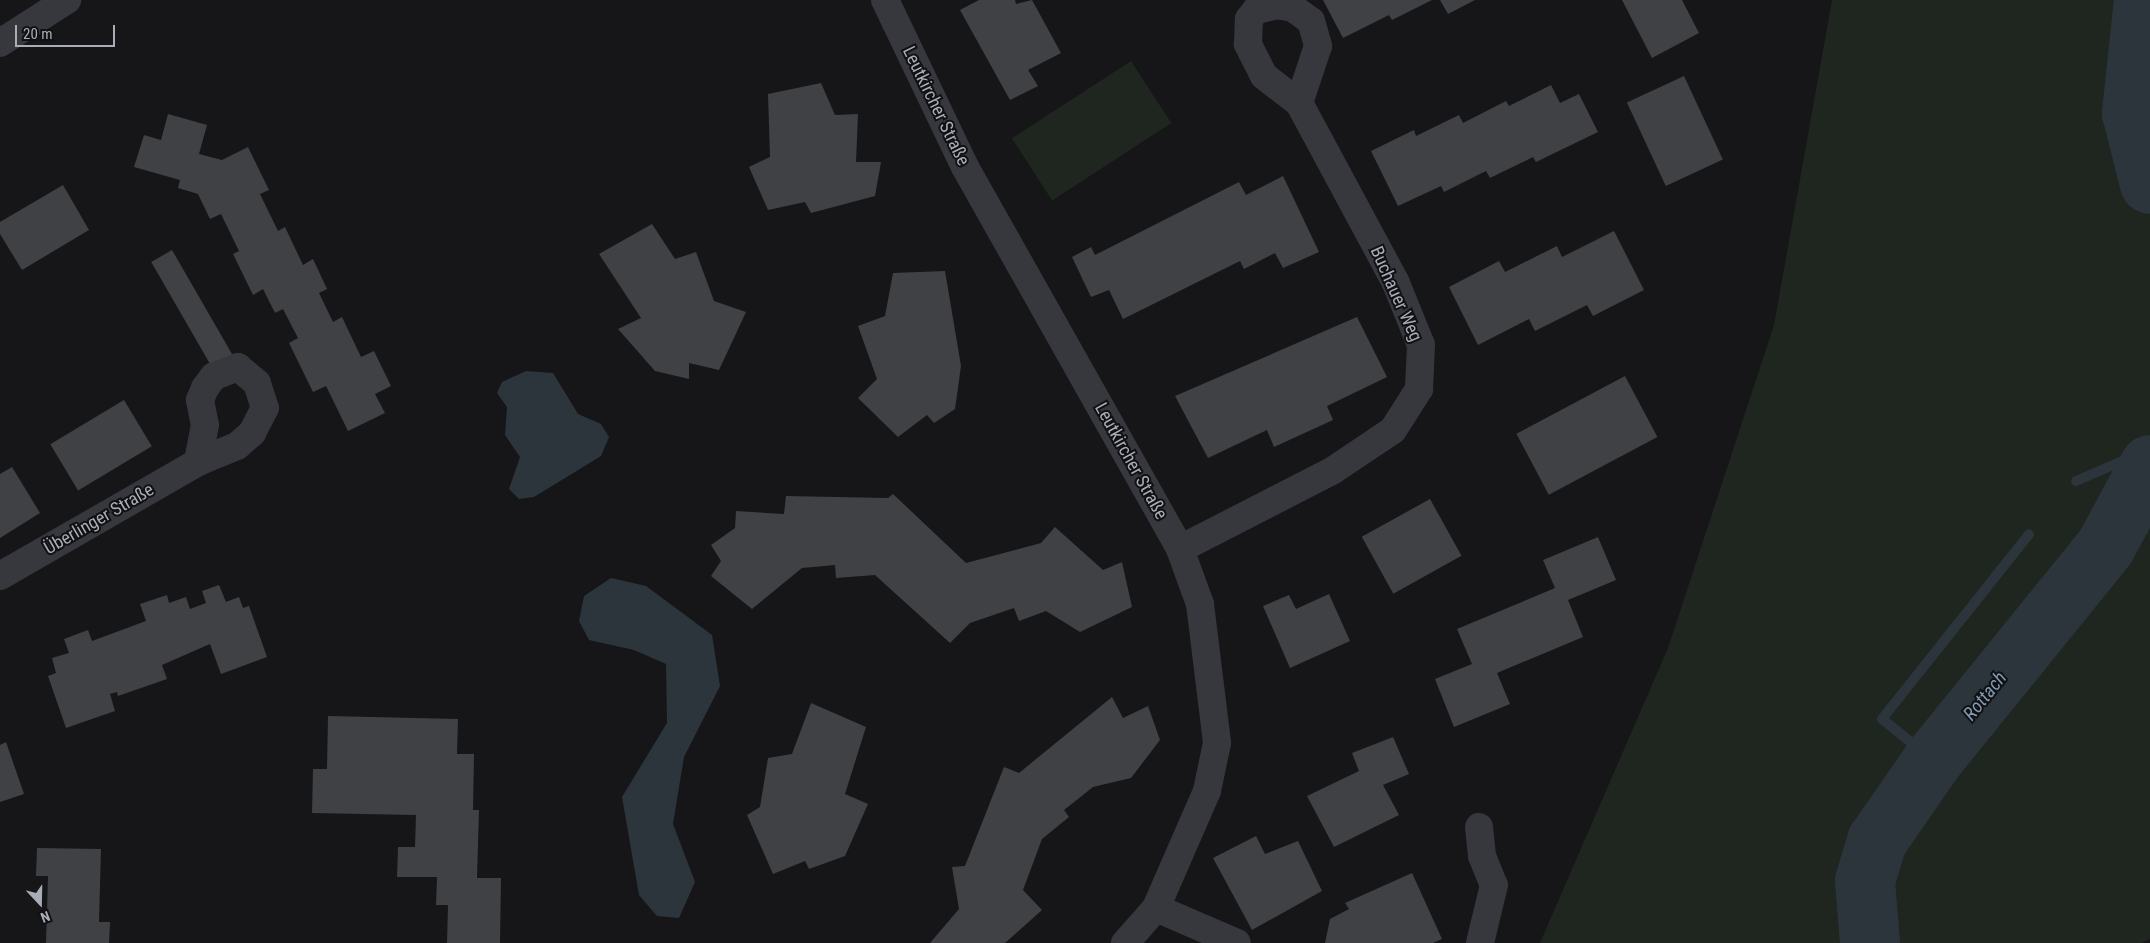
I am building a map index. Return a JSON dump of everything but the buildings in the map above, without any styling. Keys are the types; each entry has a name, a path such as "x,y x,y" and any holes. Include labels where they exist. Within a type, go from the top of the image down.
{"street":[{"path":"0,43 67,0"},
{"name":"Leutkircher Straße","path":"884,0 965,167 1180,549 1200,604 1217,743 1207,791 1156,908 1125,943"},
{"name":"Buchauer Weg","path":"1180,549 1332,471 1393,430 1419,389 1421,346 1396,283 1299,103"},
{"name":"Überlinger Straße","path":"0,576 198,462"},
{"path":"1479,827 1482,856 1494,885 1480,943"},
{"path":"1156,908 1237,943"}],"shaded area":[{"path":"1832,0 2150,0 2150,939 2142,943 1540,943 1668,648 1774,325"},
{"path":"1131,61 1171,123 1052,200 1012,138"},
{"path":"526,371 553,373 578,414 601,424 609,437 601,456 534,497 519,499 509,489 520,457 505,435 507,407 497,393 502,382"},
{"path":"611,578 646,586 712,635 720,686 684,757 673,824 695,882 679,918 657,916 639,895 622,797 667,723 666,664 634,650 589,640 579,621 584,596"}],"waterway":[{"name":"Rottach","path":"2144,0 2132,113 2150,184"},
{"path":"2076,481 2150,449"},
{"name":"Rottach","path":"1870,943 1865,881 1877,841 1933,760 2106,546 2150,465"},
{"path":"1933,760 1882,719 2029,534"}]}
